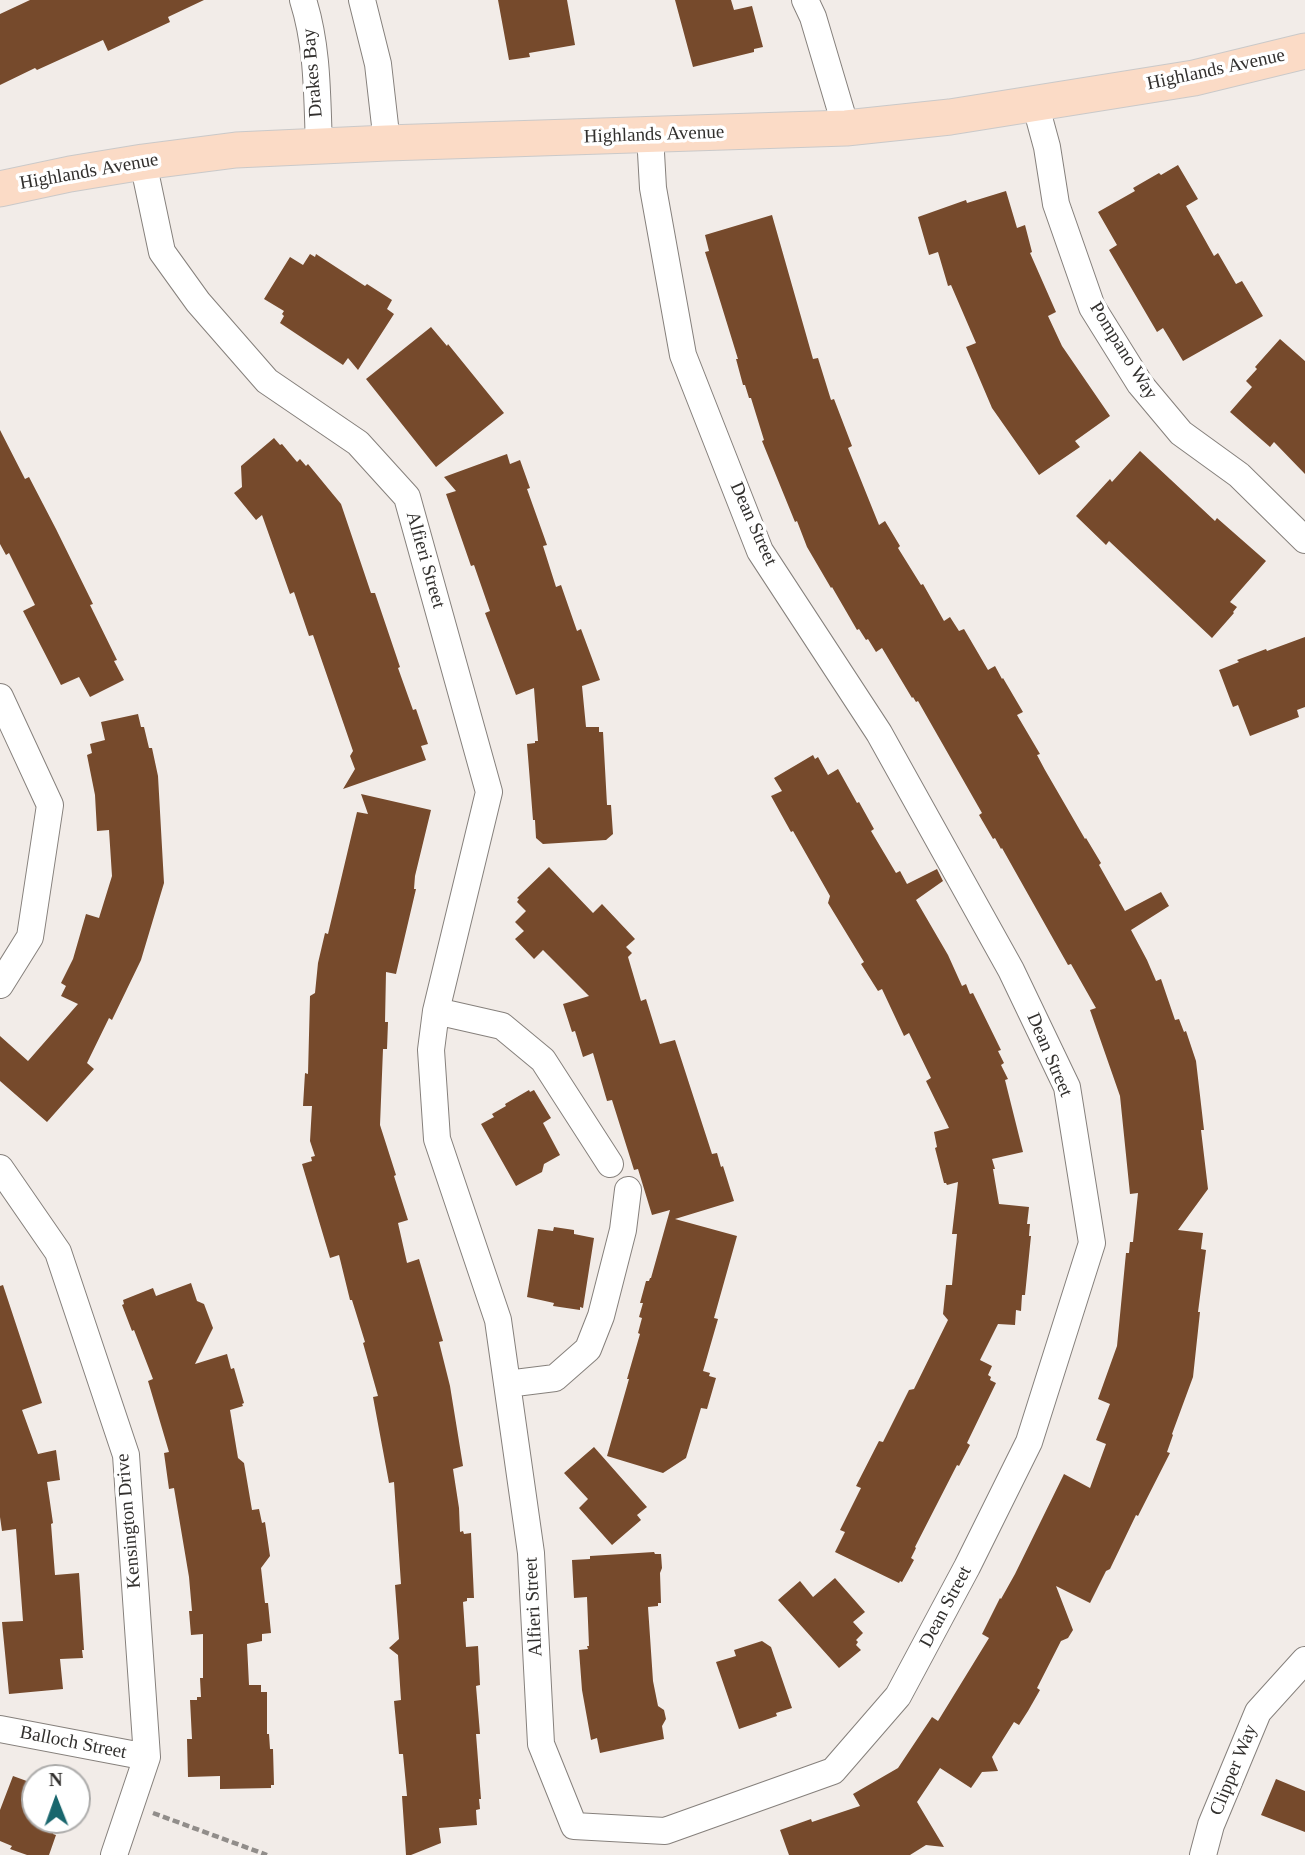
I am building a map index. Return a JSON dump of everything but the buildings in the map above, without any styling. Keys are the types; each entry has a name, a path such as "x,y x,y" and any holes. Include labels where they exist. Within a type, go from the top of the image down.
{"main road":[{"name":"Highlands Avenue","path":"0,189 70,174 236,150 846,128 950,117 1194,78 1305,51"}],"street":[{"name":"Drakes Bay","path":"303,0 315,64 319,146"},
{"path":"362,0 378,64 387,143"},
{"path":"805,0 814,17 846,128"},
{"name":"Pompano Way","path":"1035,103 1047,147 1056,204 1092,307 1140,384 1181,433 1239,475 1305,540"},
{"name":"Dean Street","path":"574,1826 665,1830 832,1771 898,1696 967,1567 1029,1442 1092,1243 1067,1087 1056,1064 1011,970 879,733 760,551 755,539 683,355 653,188 650,135"},
{"name":"Alfieri Street","path":"143,162 162,252 198,302 267,381 358,443 407,497 489,792 436,1011 431,1050 437,1139 498,1320 531,1553 541,1744 574,1826"},
{"path":"0,697 50,805 30,937 0,985"},
{"path":"436,1011 502,1026 542,1060 610,1164"},
{"name":"Kensington Drive","path":"0,1168 58,1252 126,1455 147,1757 114,1855"},
{"path":"507,1384 555,1378 587,1349 601,1316 623,1230 628,1190"},
{"name":"Clipper Way","path":"1203,1855 1211,1825 1258,1712 1305,1660"},
{"name":"Balloch Street","path":"0,1729 147,1757"}],"path":[{"path":"131,1805 267,1855"}]}
